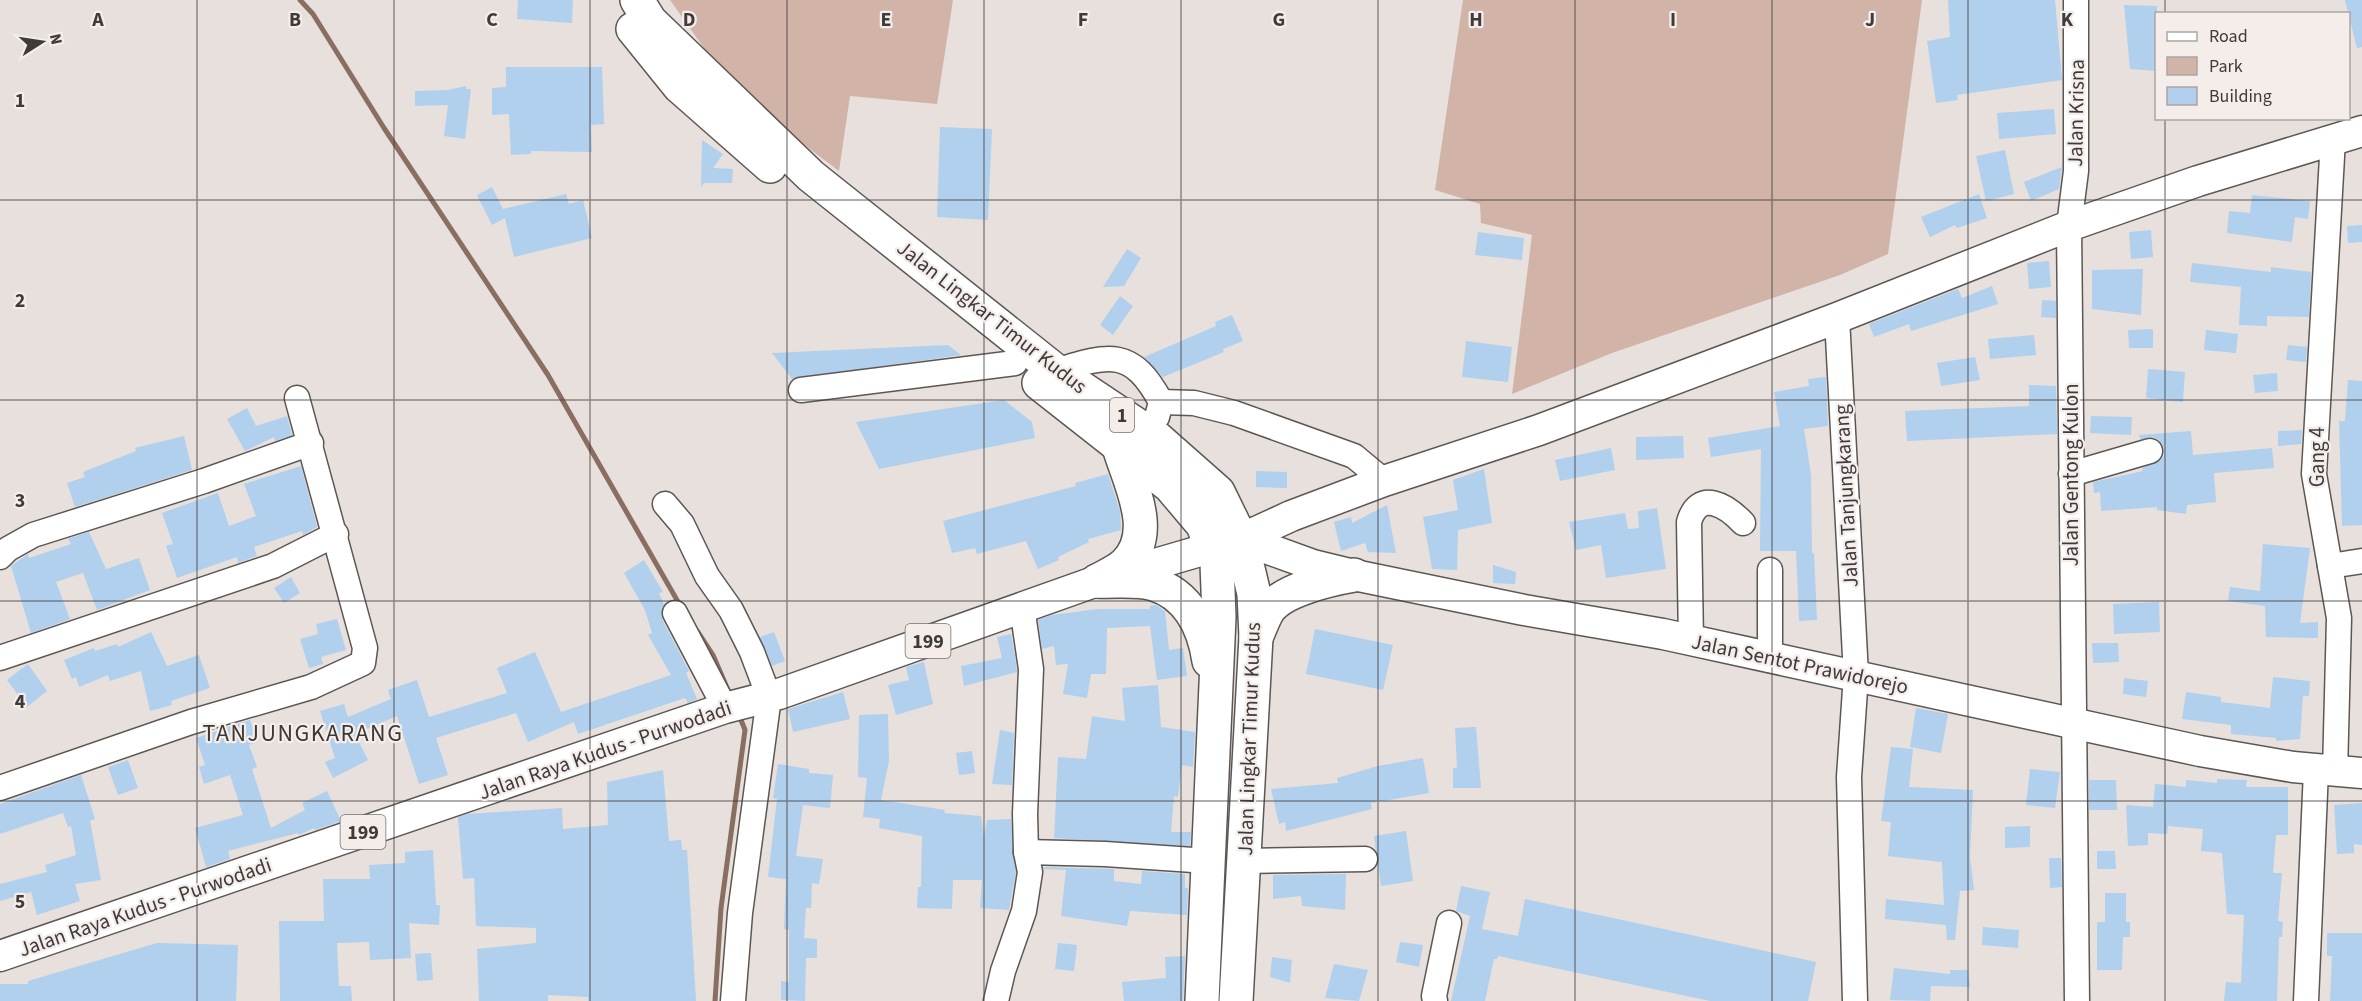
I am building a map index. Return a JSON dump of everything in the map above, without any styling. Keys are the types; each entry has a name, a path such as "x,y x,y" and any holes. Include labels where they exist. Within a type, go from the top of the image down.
{"highway":[{"name":"Jalan Lingkar Timur Kudus","path":"616,0 638,36 679,86 801,193 1170,486 1203,525 1226,543"},
{"name":"Jalan Lingkar Timur Kudus","path":"637,0 650,21 811,176 1056,371 1158,439 1218,492 1226,543 1254,594 1256,638 1236,1001"},
{"path":"1098,581 1125,565 1137,549 1142,527 1119,447"},
{"name":"Jalan Lingkar Timur Kudus","path":"1202,1001 1216,709 1219,617 1217,563 1226,543"},
{"path":"1256,638 1268,610 1284,597 1330,579 1354,575"},
{"path":"1098,581 1154,584 1179,597 1198,620 1207,651 1216,709"}],"main road":[{"name":"Jalan Raya Kudus - Purwodadi","path":"0,956 726,708 763,698 1098,581 1226,543 1381,478 1539,430 1837,318 2069,226 2198,181 2362,131"},
{"name":"Jalan Sentot Prawidorejo","path":"1226,543 1354,575 1691,641 1770,660 1856,675 2200,751 2338,772"}],"street":[{"name":"Jalan Krisna","path":"2069,226 2076,171 2076,0"},
{"name":"Gang 4","path":"2306,1001 2338,772 2339,618 2314,474 2333,140"},
{"name":"Jalan Gentong Kulon","path":"2069,226 2072,723 2077,1001"},
{"name":"Jalan Tanjungkarang","path":"1837,318 1856,675 1849,777 1855,1001"},
{"path":"1056,371 1103,359 1129,362 1149,380 1161,402 1155,427 1158,439"},
{"path":"801,390 1015,363"},
{"path":"0,788 191,722 311,687 363,663 365,648 336,534 297,398"},
{"path":"1161,402 1194,403 1234,413 1354,456 1381,478"},
{"path":"0,556 33,535 204,481 311,443"},
{"path":"2071,474 2150,451"},
{"path":"665,504 682,525 707,576 731,610 752,652 763,698 740,913 734,1001"},
{"path":"1691,641 1689,522 1692,512 1699,506 1720,504 1729,508 1743,523"},
{"path":"0,658 49,644 273,566 336,534"},
{"path":"2330,566 2362,561"},
{"path":"1770,570 1770,660"},
{"path":"996,1001 1003,971 1024,911 1030,872 1026,852 1025,814 1031,669 1022,607"},
{"path":"675,613 726,708"},
{"path":"1026,852 1105,854 1209,861"},
{"path":"1244,861 1365,860"},
{"path":"1435,1001 1434,996 1449,923"}],"green space":[{"path":"670,0 953,0 937,104 850,96 839,171 762,113 718,68"},
{"path":"1463,0 1922,0 1888,254 1840,275 1612,353 1512,394 1532,235 1481,223 1480,204 1435,190"}],"building":[{"path":"518,0 573,0 572,23 517,19"},
{"path":"1948,0 2055,0 2062,80 1957,95 1958,100 1936,103 1927,41 1950,37"},
{"path":"2345,0 2362,0 2362,47 2357,48 2350,12 2348,12"},
{"path":"2124,5 2157,6 2157,12 2155,12 2155,71 2130,69"},
{"path":"506,67 602,67 604,124 591,125 592,152 531,151 531,154 511,155 509,114 492,115 492,88 506,87"},
{"path":"466,86 466,89 471,89 465,139 444,136 448,105 415,106 415,91 448,90"},
{"path":"2054,109 2056,134 1999,139 1997,113"},
{"path":"940,127 992,129 988,220 937,217"},
{"path":"702,140 723,154 713,168 733,169 732,183 704,183 701,187"},
{"path":"2005,150 2014,194 1986,201 1976,156"},
{"path":"2062,167 2059,189 2031,201 2024,182"},
{"path":"492,187 503,209 566,194 569,204 583,200 592,238 514,257 505,218 492,225 477,195"},
{"path":"1979,194 1987,218 1957,228 1955,225 1930,237 1921,217"},
{"path":"2252,195 2310,201 2308,219 2295,217 2292,242 2227,233 2229,211 2250,213"},
{"path":"2362,225 2362,242 2348,243 2347,226"},
{"path":"2151,230 2153,257 2131,259 2129,232"},
{"path":"1478,232 1524,238 1522,260 1475,255"},
{"path":"1127,249 1141,258 1124,286 1103,287"},
{"path":"2049,261 2051,287 2029,289 2027,263"},
{"path":"2192,263 2271,272 2271,267 2311,272 2309,317 2267,316 2267,326 2239,325 2241,287 2190,282"},
{"path":"2143,269 2141,315 2092,309 2092,270"},
{"path":"1992,286 1998,304 1911,331 1909,324 1874,337 1869,324 1958,289 1962,298"},
{"path":"1120,296 1133,306 1113,335 1100,325"},
{"path":"2042,300 2056,301 2056,318 2041,317"},
{"path":"1232,315 1243,341 1223,349 1224,352 1163,377 1144,357 1216,326 1215,322"},
{"path":"2153,329 2153,348 2129,348 2128,330"},
{"path":"2206,330 2238,334 2236,353 2204,350"},
{"path":"2034,335 2036,355 1990,359 1988,339"},
{"path":"1466,341 1512,347 1508,382 1462,377"},
{"path":"948,345 961,355 792,379 772,353"},
{"path":"2288,345 2307,347 2306,362 2286,360"},
{"path":"1975,357 1980,380 1941,386 1937,363"},
{"path":"2148,369 2185,372 2183,402 2146,398"},
{"path":"2277,373 2278,391 2255,393 2253,375"},
{"path":"1826,377 1828,426 1804,429 1811,475 1812,553 1814,553 1817,620 1799,621 1796,551 1760,551 1761,449 1711,457 1708,438 1780,426 1774,392 1809,386 1808,379"},
{"path":"2348,380 2362,381 2362,525 2342,526 2339,421 2345,421"},
{"path":"2029,385 2056,386 2057,434 1907,441 1905,411 2029,406"},
{"path":"1004,400 1032,422 1035,438 879,469 856,422"},
{"path":"247,408 256,426 287,416 292,435 275,441 274,437 245,451 227,419"},
{"path":"2091,416 2132,417 2131,435 2090,433"},
{"path":"2302,430 2301,444 2278,446 2278,431"},
{"path":"2191,431 2193,455 2272,448 2274,468 2214,473 2216,502 2187,505 2186,514 2157,510 2157,507 2101,511 2100,492 2094,493 2093,482 2143,471 2142,468 2160,461 2164,455 2163,446 2159,440 2153,437 2140,439 2139,435"},
{"path":"184,436 192,470 75,507 67,483 85,477 83,472 136,451 135,448"},
{"path":"1683,436 1684,458 1636,460 1636,437"},
{"path":"1611,448 1615,470 1560,481 1555,460"},
{"path":"301,466 317,527 303,535 302,531 254,547 257,556 238,563 237,557 177,578 166,546 173,544 162,513 218,493 229,526 256,516 244,484"},
{"path":"1484,469 1492,523 1458,530 1457,570 1432,569 1423,517 1458,510 1453,480"},
{"path":"1256,471 1287,472 1287,488 1256,487"},
{"path":"1108,474 1120,511 1121,530 1088,539 1089,542 1058,557 1059,560 1038,569 1026,541 977,554 975,548 952,553 943,521 1076,486 1075,483"},
{"path":"1387,505 1396,553 1368,552 1365,543 1341,551 1334,522 1351,517 1352,523"},
{"path":"1657,508 1666,569 1606,578 1601,545 1576,550 1569,522 1625,513 1628,529 1639,528 1638,511"},
{"path":"89,532 106,569 139,558 150,590 97,610 83,573 56,582 70,619 31,633 11,566 28,554 29,558 71,544 68,539"},
{"path":"2263,544 2310,548 2300,623 2318,622 2318,638 2266,637 2265,606 2228,601 2230,587 2260,591"},
{"path":"644,560 663,592 659,593 664,605 662,619 689,671 686,673 697,699 688,703 685,698 578,734 574,722 528,742 516,713 436,738 448,775 419,784 397,716 355,734 368,760 333,778 325,762 335,758 320,711 344,704 348,717 391,699 388,690 417,680 429,717 507,693 497,668 535,652 561,712 671,675 648,635 652,633 645,610 624,573"},
{"path":"1493,565 1516,572 1515,584 1493,583"},
{"path":"291,577 300,593 284,603 274,588"},
{"path":"2159,602 2160,632 2114,634 2113,604"},
{"path":"1156,605 1165,611 1169,650 1183,648 1187,676 1157,680 1150,626 1107,628 1106,674 1091,674 1087,698 1063,694 1068,664 1056,665 1054,646 1042,649 1038,620 1052,615 1098,609 1150,609 1150,606"},
{"path":"337,619 346,650 321,657 323,664 309,668 300,639 318,634 316,624"},
{"path":"1315,629 1393,645 1383,690 1306,674"},
{"path":"151,632 167,666 199,655 210,688 171,701 172,705 150,711 141,671 110,681 108,675 79,687 76,677 72,679 64,660 94,648 95,651 117,644 118,647"},
{"path":"774,632 785,661 772,666 760,637"},
{"path":"1011,634 1017,672 964,686 961,666 1002,658 997,637"},
{"path":"2092,643 2118,643 2119,662 2093,663"},
{"path":"924,662 933,704 896,715 888,685 909,680 906,667"},
{"path":"28,664 47,691 27,707 7,680"},
{"path":"2273,677 2310,681 2309,696 2303,696 2300,739 2276,741 2276,738 2231,734 2231,725 2182,719 2186,692 2221,697 2221,702 2270,708"},
{"path":"2124,678 2148,681 2146,697 2123,694"},
{"path":"1158,685 1161,727 1195,732 1193,767 1182,765 1178,797 1174,796 1171,832 1191,832 1190,846 1054,838 1058,757 1086,759 1092,716 1125,721 1122,688"},
{"path":"843,692 850,719 793,732 788,709"},
{"path":"1916,708 1948,714 1941,753 1910,747"},
{"path":"888,714 889,761 881,800 945,810 944,813 981,816 984,837 987,820 1011,819 1016,872 1009,910 980,908 982,880 953,880 952,909 917,908 918,887 921,887 922,836 879,828 880,819 863,817 867,778 858,777 859,715"},
{"path":"250,720 258,742 249,745 257,767 252,769 271,828 305,810 302,803 327,791 341,821 315,830 314,828 299,835 298,833 228,851 230,859 206,867 195,828 243,815 230,775 204,784 199,767 205,765 196,738"},
{"path":"1476,727 1481,788 1453,788 1453,768 1457,768 1455,728"},
{"path":"1000,730 1014,733 1012,785 992,784"},
{"path":"1891,747 1913,749 1909,787 1973,790 1970,857 1974,890 1960,891 1955,940 1947,940 1946,925 1885,919 1886,899 1944,905 1942,862 1888,856 1891,822 1881,821"},
{"path":"972,751 975,773 959,775 956,753"},
{"path":"1423,758 1429,793 1371,803 1372,809 1286,831 1285,822 1279,824 1271,789 1338,783 1337,778 1378,766"},
{"path":"128,760 138,788 118,795 108,767"},
{"path":"778,764 809,769 809,773 833,775 830,808 803,805 796,856 823,859 819,884 812,883 811,908 806,908 804,938 817,939 817,958 806,958 805,1001 781,1000 781,981 789,982 789,930 784,929 786,879 768,877 777,799 773,798"},
{"path":"2030,769 2060,772 2055,808 2026,805"},
{"path":"663,770 669,841 681,840 682,850 687,850 696,1001 588,1001 588,997 548,995 548,1001 479,1001 477,949 536,943 536,928 476,926 474,878 463,879 458,817 467,814 562,808 563,829 608,825 607,782"},
{"path":"81,775 95,819 90,821 101,880 75,884 80,901 37,915 31,892 0,901 0,884 47,872 45,865 76,855 71,826 68,827 63,813 0,834 0,804"},
{"path":"2217,779 2247,780 2246,787 2288,787 2288,835 2276,835 2273,873 2282,873 2278,921 2283,922 2282,937 2279,937 2277,1001 2224,1001 2226,982 2241,983 2244,915 2227,914 2222,853 2201,851 2203,829 2168,826 2167,834 2148,833 2148,845 2128,846 2126,805 2153,807 2155,784 2186,787 2186,780 2217,783"},
{"path":"2089,780 2116,780 2117,810 2089,810"},
{"path":"2362,803 2362,845 2354,844 2354,853 2337,854 2334,805"},
{"path":"2030,826 2030,847 2005,848 2005,827"},
{"path":"1406,831 1413,881 1381,886 1374,836"},
{"path":"433,850 436,905 440,905 439,925 409,923 411,958 370,960 369,942 337,943 339,986 351,986 352,1001 280,1001 279,921 324,921 323,879 370,879 369,865 405,863 405,852"},
{"path":"2097,851 2115,851 2116,869 2097,869"},
{"path":"2049,858 2061,858 2062,887 2050,888"},
{"path":"1043,867 1114,869 1114,881 1141,884 1142,871 1185,874 1185,888 1188,888 1187,915 1130,911 1127,926 1061,916 1066,870 1044,869"},
{"path":"1346,874 1345,910 1302,906 1301,896 1273,899 1273,875"},
{"path":"1461,886 1490,892 1482,929 1518,936 1525,899 1816,962 1808,1001 1710,1001 1498,956 1494,959 1485,1001 1451,1001 1470,916 1456,911"},
{"path":"2105,893 2126,893 2126,922 2130,922 2130,937 2123,937 2122,970 2097,970 2097,922 2105,922"},
{"path":"1983,927 2019,930 2018,948 1982,945"},
{"path":"2327,933 2362,933 2362,1001 2330,1001 2332,956 2327,956"},
{"path":"1400,942 1423,945 1419,967 1396,962"},
{"path":"157,943 238,945 236,1001 0,1001 0,984 28,984 28,981"},
{"path":"1058,943 1077,945 1074,971 1055,969"},
{"path":"431,953 433,980 417,981 415,954"},
{"path":"1185,956 1183,1001 1124,1001 1122,982 1166,978 1165,957"},
{"path":"1272,957 1292,960 1290,983 1270,977"},
{"path":"1334,964 1368,970 1359,1001 1325,998"},
{"path":"1894,968 1950,974 1950,970 1968,970 1970,987 1931,986 1930,1001 1890,1000"}],"waterway":[{"path":"300,0 313,14 384,128 548,375 681,607"},
{"path":"698,632 713,655 728,690"},
{"path":"715,1001 721,908 745,730 739,715"}],"district":[{"name":"TANJUNGKARANG","path":"303,733"}]}
